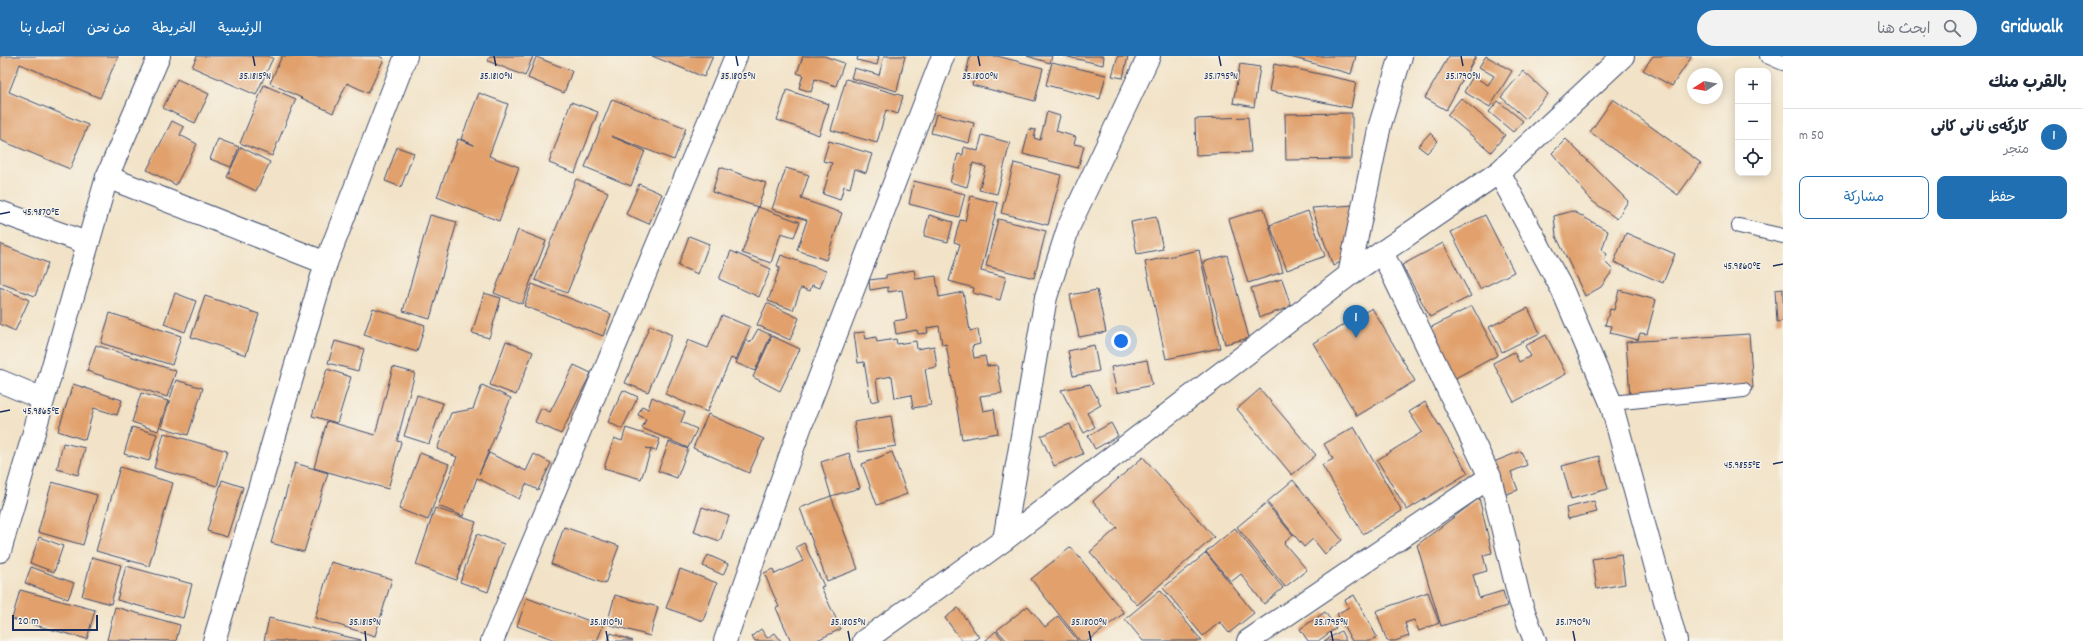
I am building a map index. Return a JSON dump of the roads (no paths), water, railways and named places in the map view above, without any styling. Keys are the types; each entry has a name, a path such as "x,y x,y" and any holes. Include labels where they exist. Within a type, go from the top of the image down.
{"street":[{"path":"0,551 107,177 159,56"},
{"path":"214,641 326,263 406,56"},
{"path":"492,641 736,56"},
{"path":"725,641 800,428 943,56"},
{"path":"1004,540 1046,297 1069,226 1149,56"},
{"path":"1349,275 1380,125 1401,56"},
{"path":"864,641 1004,540 1349,275 1499,172 1623,56"},
{"path":"1499,172 1562,289 1611,403 1676,641"},
{"path":"107,177 326,263"},
{"path":"0,212 87,243"},
{"path":"1382,252 1490,477 1520,601 1535,641"},
{"path":"0,381 43,399"},
{"path":"1248,641 1490,477"}],"lane":[{"path":"1767,56 1783,63"},
{"path":"1738,226 1783,236"},
{"path":"1611,403 1744,390"}],"place":[{"name":"کارگەی نانی کانی","path":"1356,338"}]}
